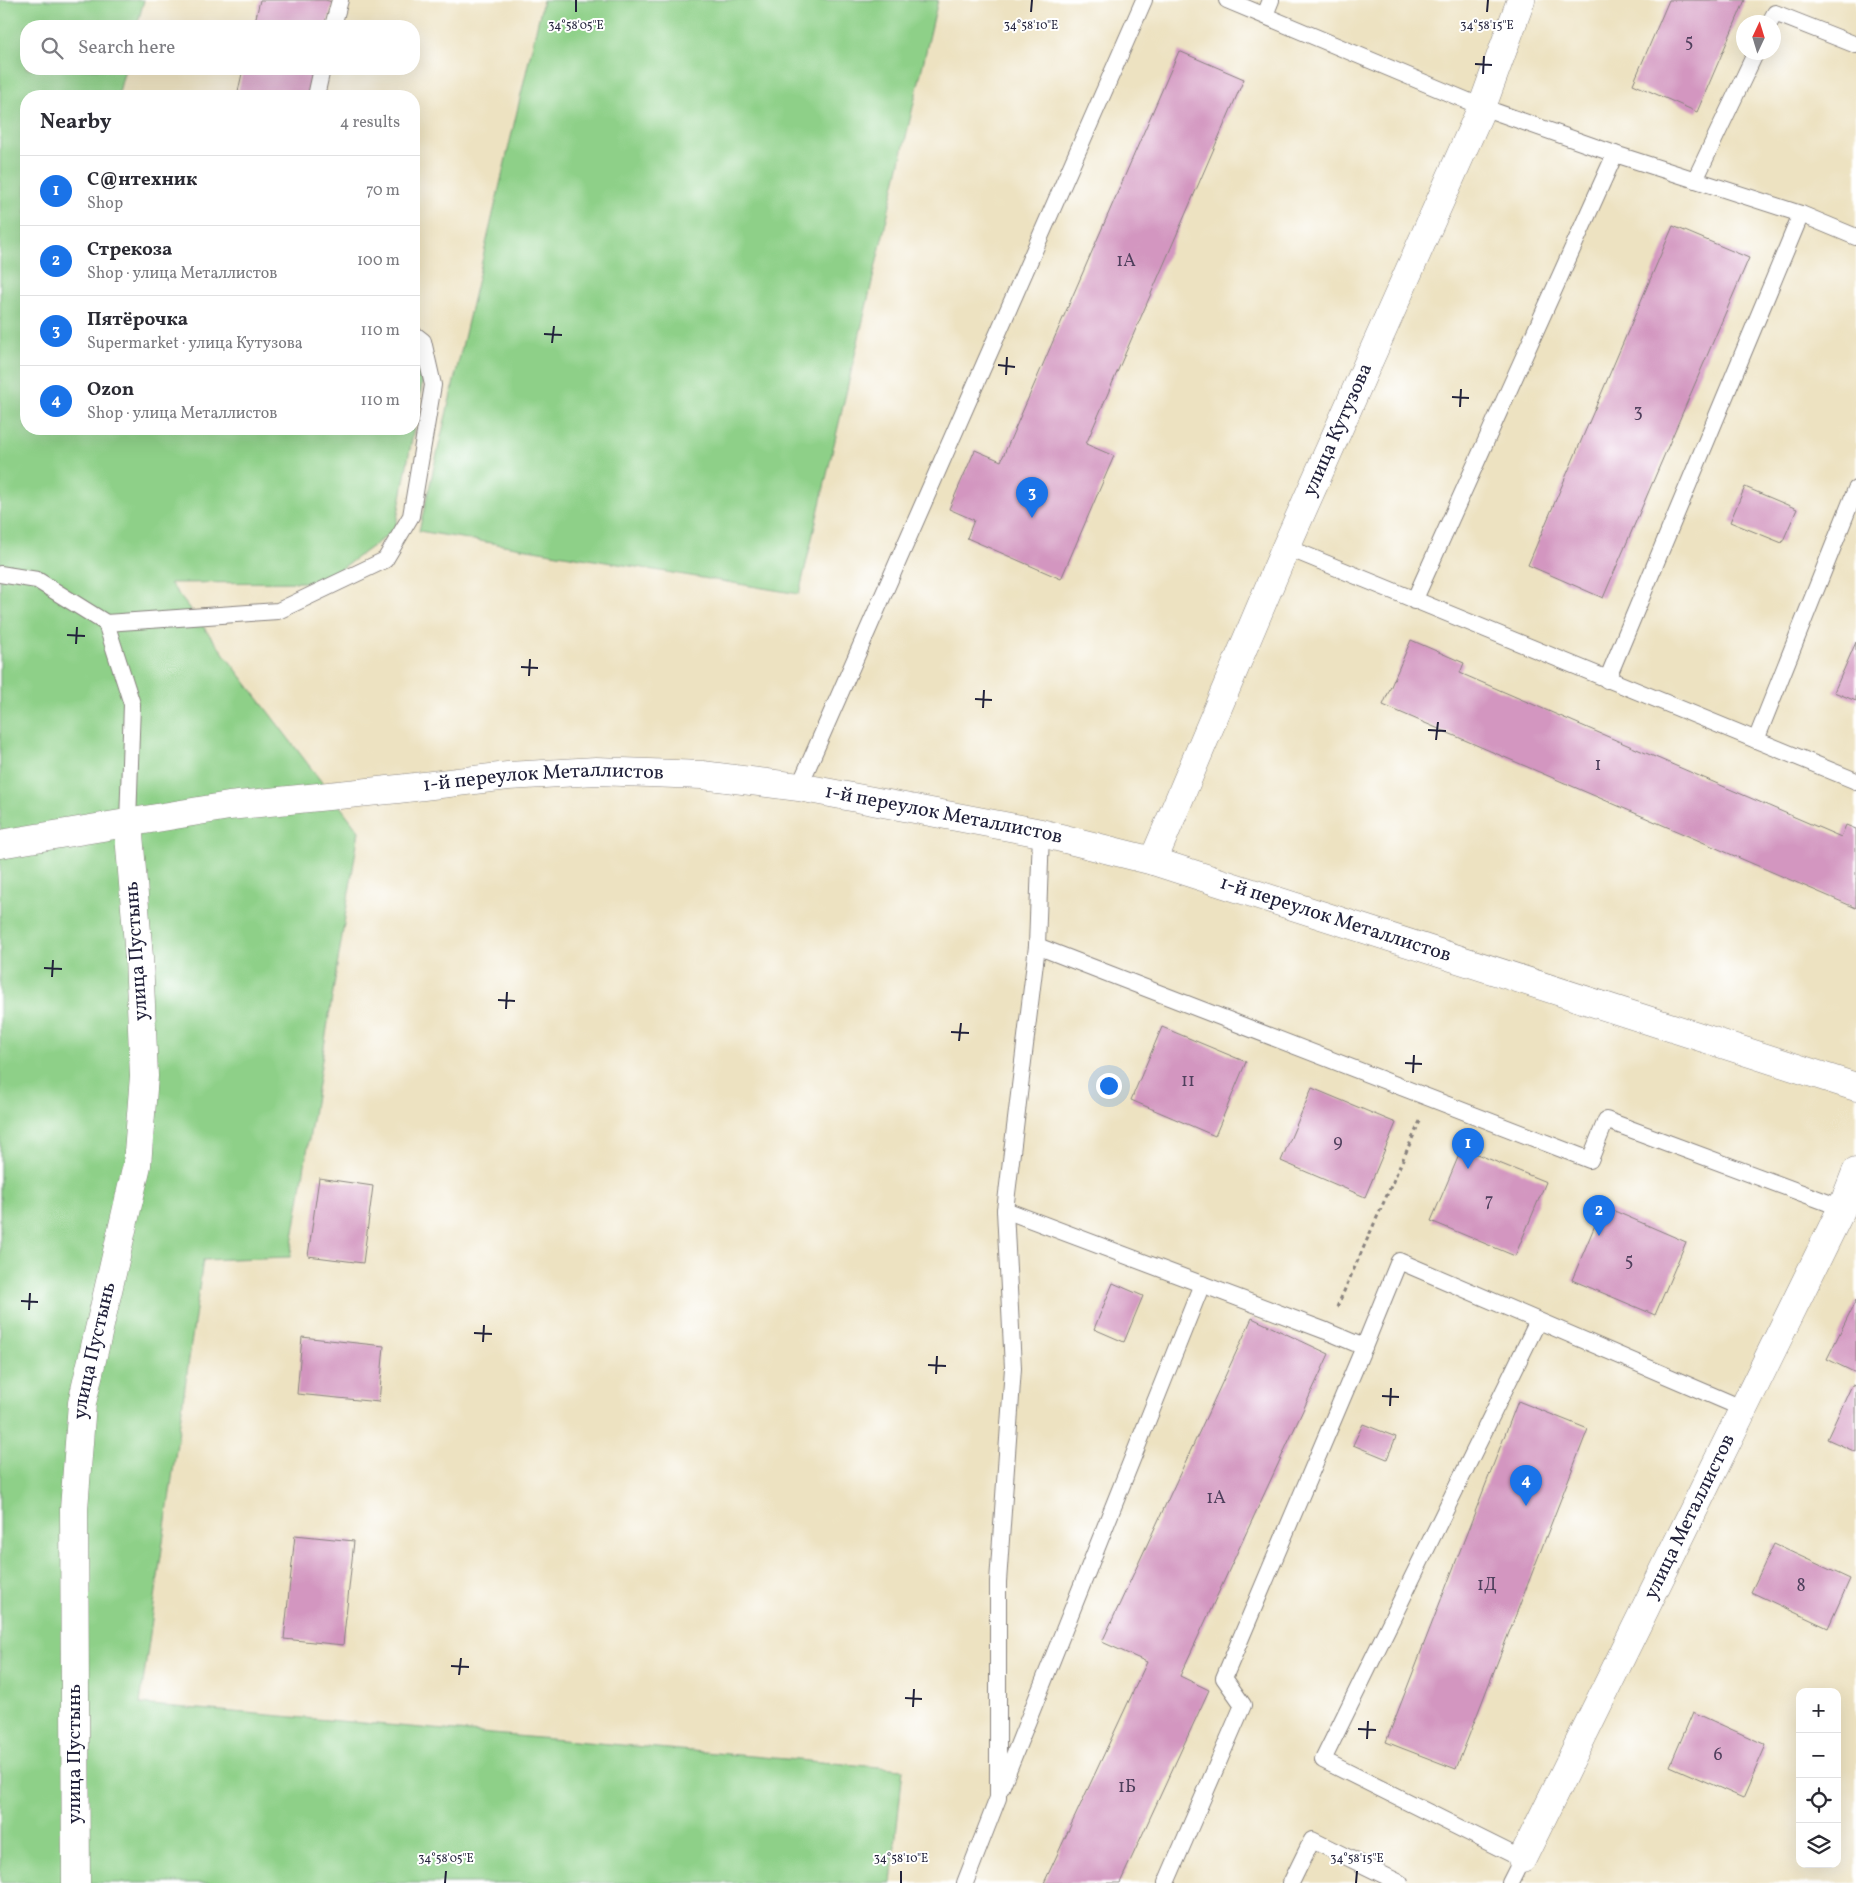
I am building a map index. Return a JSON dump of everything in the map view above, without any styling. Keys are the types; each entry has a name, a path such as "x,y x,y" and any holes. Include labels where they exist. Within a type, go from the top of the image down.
{"street":[{"name":"улица Кутузова","path":"1153,861 1286,547 1482,107 1521,0"},
{"name":"1-й переулок Металлистов","path":"0,844 230,806 508,776 587,772 702,775 798,787 1041,833 1153,861 1856,1087"},
{"name":"улица Пустынь","path":"76,1883 74,1509 82,1403 137,1164 144,1076 139,958 128,822"},
{"name":"улица Металлистов","path":"1516,1871 1842,1208 1856,1172"}],"lane":[{"path":"335,20 340,0"},
{"path":"798,787 1144,0"},
{"path":"1227,0 1482,107 1615,154 1801,214 1856,237"},
{"path":"1265,15 1271,0"},
{"path":"1781,17 1856,45"},
{"path":"1695,180 1752,60"},
{"path":"317,90 321,75"},
{"path":"1414,601 1615,154"},
{"path":"1608,680 1801,214"},
{"path":"0,574 37,580 106,623 278,610 385,560 411,516 433,385 423,341 420,339"},
{"path":"1756,740 1856,488"},
{"path":"1286,547 1856,782"},
{"path":"106,623 132,704 128,822"},
{"path":"998,1798 998,1582 1013,1368 1005,1210 1037,946 1041,833"},
{"path":"1037,946 1590,1160 1606,1120 1842,1208"},
{"path":"1005,1210 1364,1347"},
{"path":"1166,1883 1243,1705 1224,1678 1364,1347 1398,1260 1744,1409"},
{"path":"965,1883 1202,1284"},
{"path":"1516,1871 1323,1760 1538,1321"},
{"path":"1291,1883 1312,1840 1400,1883"}],"path":[{"path":"1326,1331 1430,1098"}],"green space":[{"path":"0,0 144,0 139,20 20,20 20,75 123,75 120,90 20,90 20,435 413,435 395,530 323,582 170,583 359,831 290,1257 203,1260 140,1704 903,1769 891,1883 0,1883"},
{"path":"543,0 938,0 799,594 419,531"},
{"path":"420,366 424,373 420,395"}],"building":[{"path":"260,0 325,0 333,2 328,20 255,20"},
{"path":"1669,0 1745,0 1739,15 1736,15 1736,21 1697,112 1633,84"},
{"path":"1179,51 1244,79 1086,444 1114,456 1061,579 967,538 974,520 949,509 975,450 1001,461"},
{"path":"242,75 315,75 312,90 238,90"},
{"path":"1673,226 1749,258 1603,598 1528,565"},
{"path":"1745,487 1797,509 1782,543 1730,522"},
{"path":"1411,640 1464,663 1460,673 1841,837 1846,825 1856,829 1856,908 1383,705"},
{"path":"1856,642 1856,701 1834,692"},
{"path":"1162,1027 1246,1062 1215,1136 1131,1100"},
{"path":"1312,1088 1396,1123 1365,1197 1281,1161"},
{"path":"1462,1148 1546,1182 1515,1256 1431,1221"},
{"path":"319,1178 373,1186 363,1263 308,1256"},
{"path":"1603,1206 1686,1242 1655,1315 1572,1280"},
{"path":"1113,1283 1143,1296 1124,1342 1094,1329"},
{"path":"1856,1300 1856,1373 1827,1359"},
{"path":"1252,1318 1329,1354 1180,1676 1209,1690 1120,1883 1044,1883 1147,1662 1102,1642"},
{"path":"302,1337 384,1346 379,1402 297,1394"},
{"path":"1852,1385 1856,1386 1856,1452 1827,1439"},
{"path":"1518,1401 1588,1429 1456,1769 1386,1742"},
{"path":"1363,1424 1396,1437 1387,1459 1353,1445"},
{"path":"295,1535 354,1541 343,1645 284,1639"},
{"path":"1774,1544 1850,1579 1828,1628 1751,1592"},
{"path":"1693,1712 1766,1745 1743,1798 1670,1766"}],"place":[{"name":"Пятёрочка","path":"1032,518"},
{"name":"С@нтехник","path":"1468,1169"},
{"name":"Стрекоза","path":"1599,1236"},
{"name":"Ozon","path":"1526,1506"}]}
